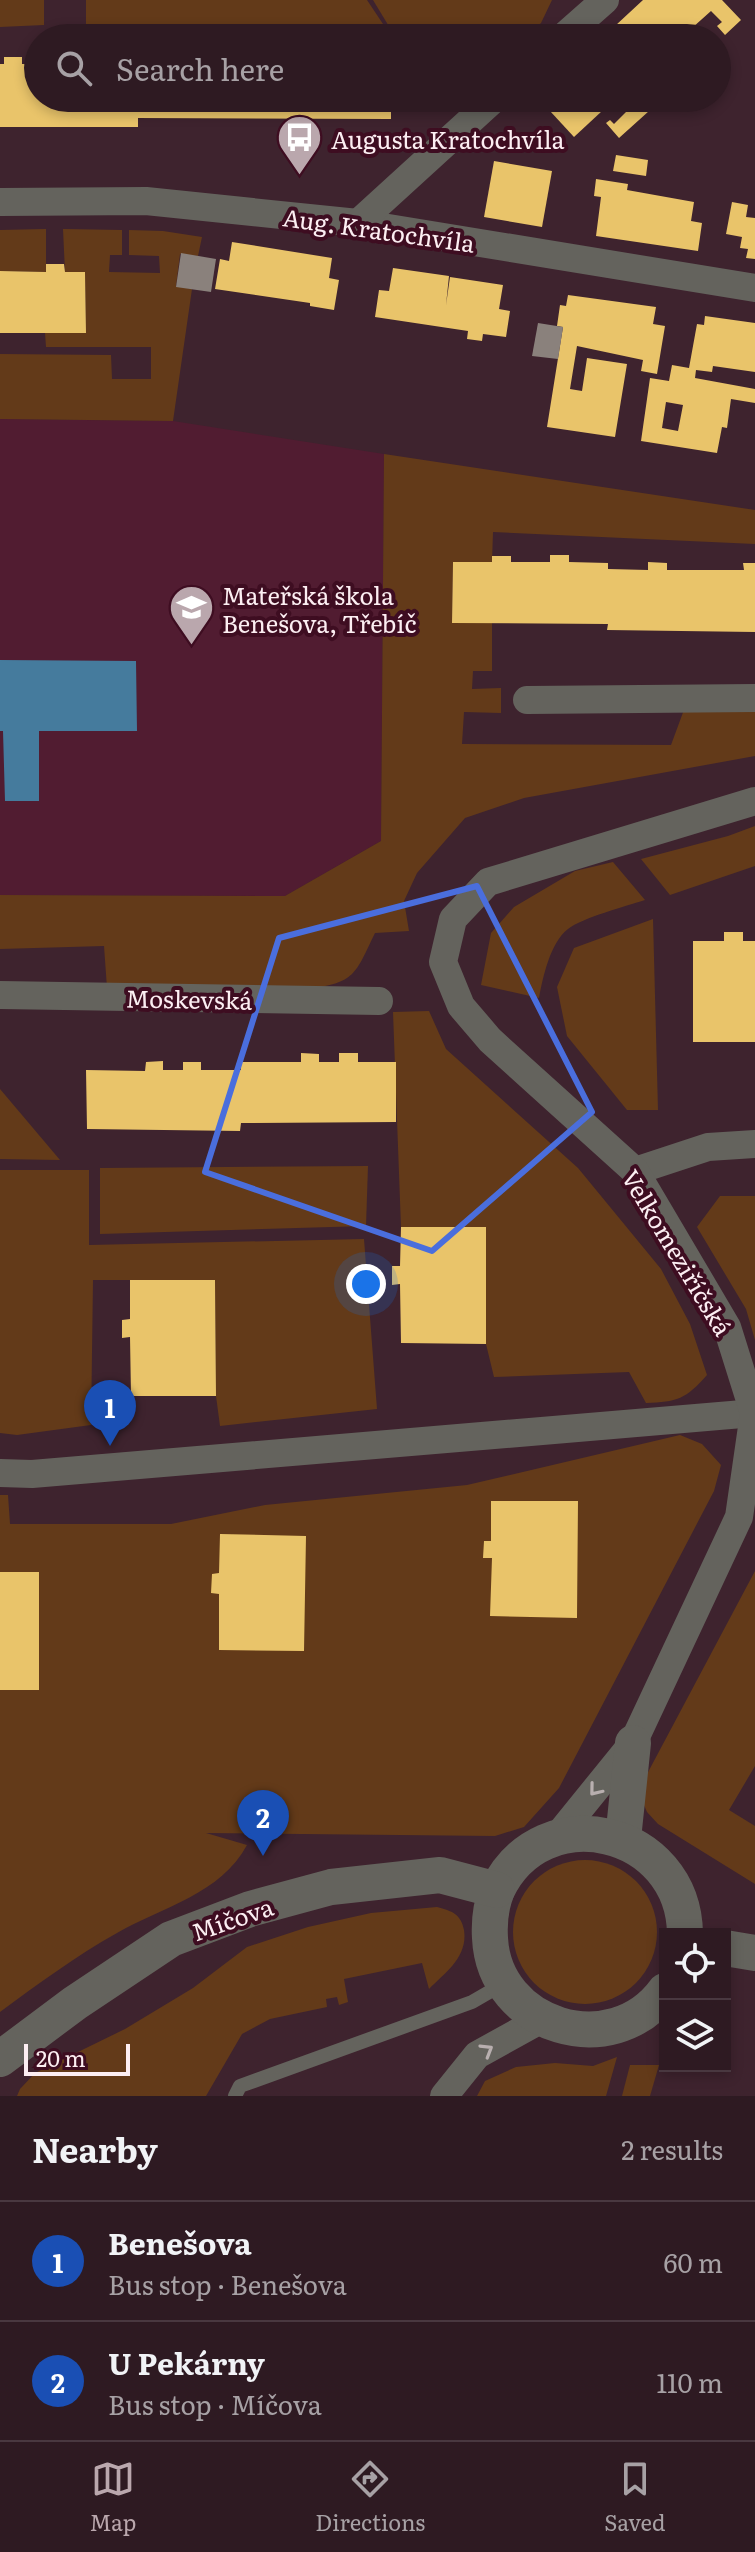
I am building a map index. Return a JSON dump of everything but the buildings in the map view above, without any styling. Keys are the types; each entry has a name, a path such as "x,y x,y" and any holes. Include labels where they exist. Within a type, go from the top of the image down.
{"street":[{"path":"575,24 592,5"},
{"path":"358,223 480,112"},
{"name":"Aug. Kratochvíla","path":"0,202 146,201 358,223 755,288"},
{"path":"527,700 755,698"},
{"name":"Velkomeziříčská","path":"556,1838 633,1743 739,1517 754,1413 727,1327 635,1171 490,1040 461,1006 443,962 453,919 488,882 755,801"},
{"name":"Moskevská","path":"0,995 379,1001"},
{"path":"635,1171 708,1147 755,1144"},
{"path":"0,1473 47,1472 754,1413"},
{"path":"623,1839 633,1743"},
{"name":"Velkomeziříčská","path":"659,2000 632,2020 603,2029 571,2029 542,2019 520,2004 503,1984 491,1953 489,1921 497,1890 517,1862 535,1848 556,1838 590,1833 623,1839 652,1857 673,1882 685,1913 685,1928"},
{"name":"Míčova","path":"0,2059 75,2003 171,1939 250,1909 331,1887 440,1875 497,1890"},
{"path":"731,1949 755,1953"},
{"path":"444,2096 477,2055 542,2019"}],"lane":[{"path":"235,2096 240,2086 472,2002 503,1984"}],"highlighted area":[{"path":"477,886 592,1112 432,1251 205,1172 279,938"}],"shaded area":[{"path":"0,0 44,0 44,24 0,27"},
{"path":"86,0 367,0 383,24 86,24"},
{"path":"373,0 552,0 540,24 388,24"},
{"path":"46,229 46,272 0,271 0,230"},
{"path":"63,229 122,230 122,255 110,255 109,272 160,273 159,256 129,255 129,230 202,237 198,256 180,254 176,286 192,289 173,421 0,419 0,354 111,355 112,379 151,379 151,347 46,347 45,333 86,332 85,273 65,272"},
{"name":"Mateřská škola Benešova, Třebíč","path":"0,419 173,421 384,454 381,841 285,896 0,895"},
{"path":"384,454 755,510 755,544 493,532 492,562 453,562 452,622 492,623 492,671 473,671 472,689 501,688 501,713 464,712 462,744 671,745 685,707 755,707 755,756 524,798 465,818 417,873 404,901 409,931 375,933 352,974 323,987 107,988 104,946 0,949 0,895 285,896 381,841"},
{"path":"755,826 755,866 670,895 641,859 728,836"},
{"path":"613,862 645,900 568,929 552,951 539,998 481,985 491,933 514,907 575,871"},
{"path":"653,919 658,1110 627,1110 567,1036 557,987 574,948"},
{"path":"429,1011 446,1049 578,1168 661,1269 690,1324 707,1375 687,1394 666,1402 646,1403 629,1372 494,1377 486,1344 486,1228 401,1227 393,1012"},
{"path":"0,1089 60,1160 0,1159"},
{"path":"368,1166 366,1226 100,1234 100,1168"},
{"path":"0,1170 89,1170 89,1245 364,1239 377,1409 220,1426 216,1396 215,1280 93,1280 91,1425 17,1435 0,1433"},
{"path":"720,1196 755,1196 755,1340 746,1309 697,1227"},
{"path":"680,1435 702,1444 721,1465 714,1491 559,1788 524,1827 495,1836 206,1833 247,1845 222,1876 189,1898 102,1942 0,2012 0,1495 8,1495 10,1524 171,1524 265,1505 467,1485"},
{"path":"755,1571 755,1766 729,1810 755,1826 755,1884 658,1824 647,1812 638,1791"},
{"path":"585,1860 613,1865 636,1881 652,1904 657,1932 652,1960 636,1983 613,1999 585,2004 557,1999 534,1983 518,1960 513,1932 518,1904 534,1881 557,1865"},
{"path":"437,1907 458,1917 463,1925 464,1940 459,1956 449,1970 429,1989 422,1963 344,1979 348,2002 339,2005 337,1997 326,1999 327,2007 270,2019 242,2034 206,2096 17,2096 35,2073 125,2029 193,1988 247,1947 308,1927 371,1913"},
{"path":"617,2057 606,2096 477,2096 485,2081 516,2067 555,2063 593,2066"},
{"path":"630,2065 659,2065 650,2096 622,2096"}],"place":[{"name":"Augusta Kratochvíla","path":"300,177"},
{"name":"Mateřská škola Benešova, Třebíč","path":"191,647"},
{"name":"Benešova","path":"110,1446"},
{"name":"U Pekárny","path":"263,1856"}]}
